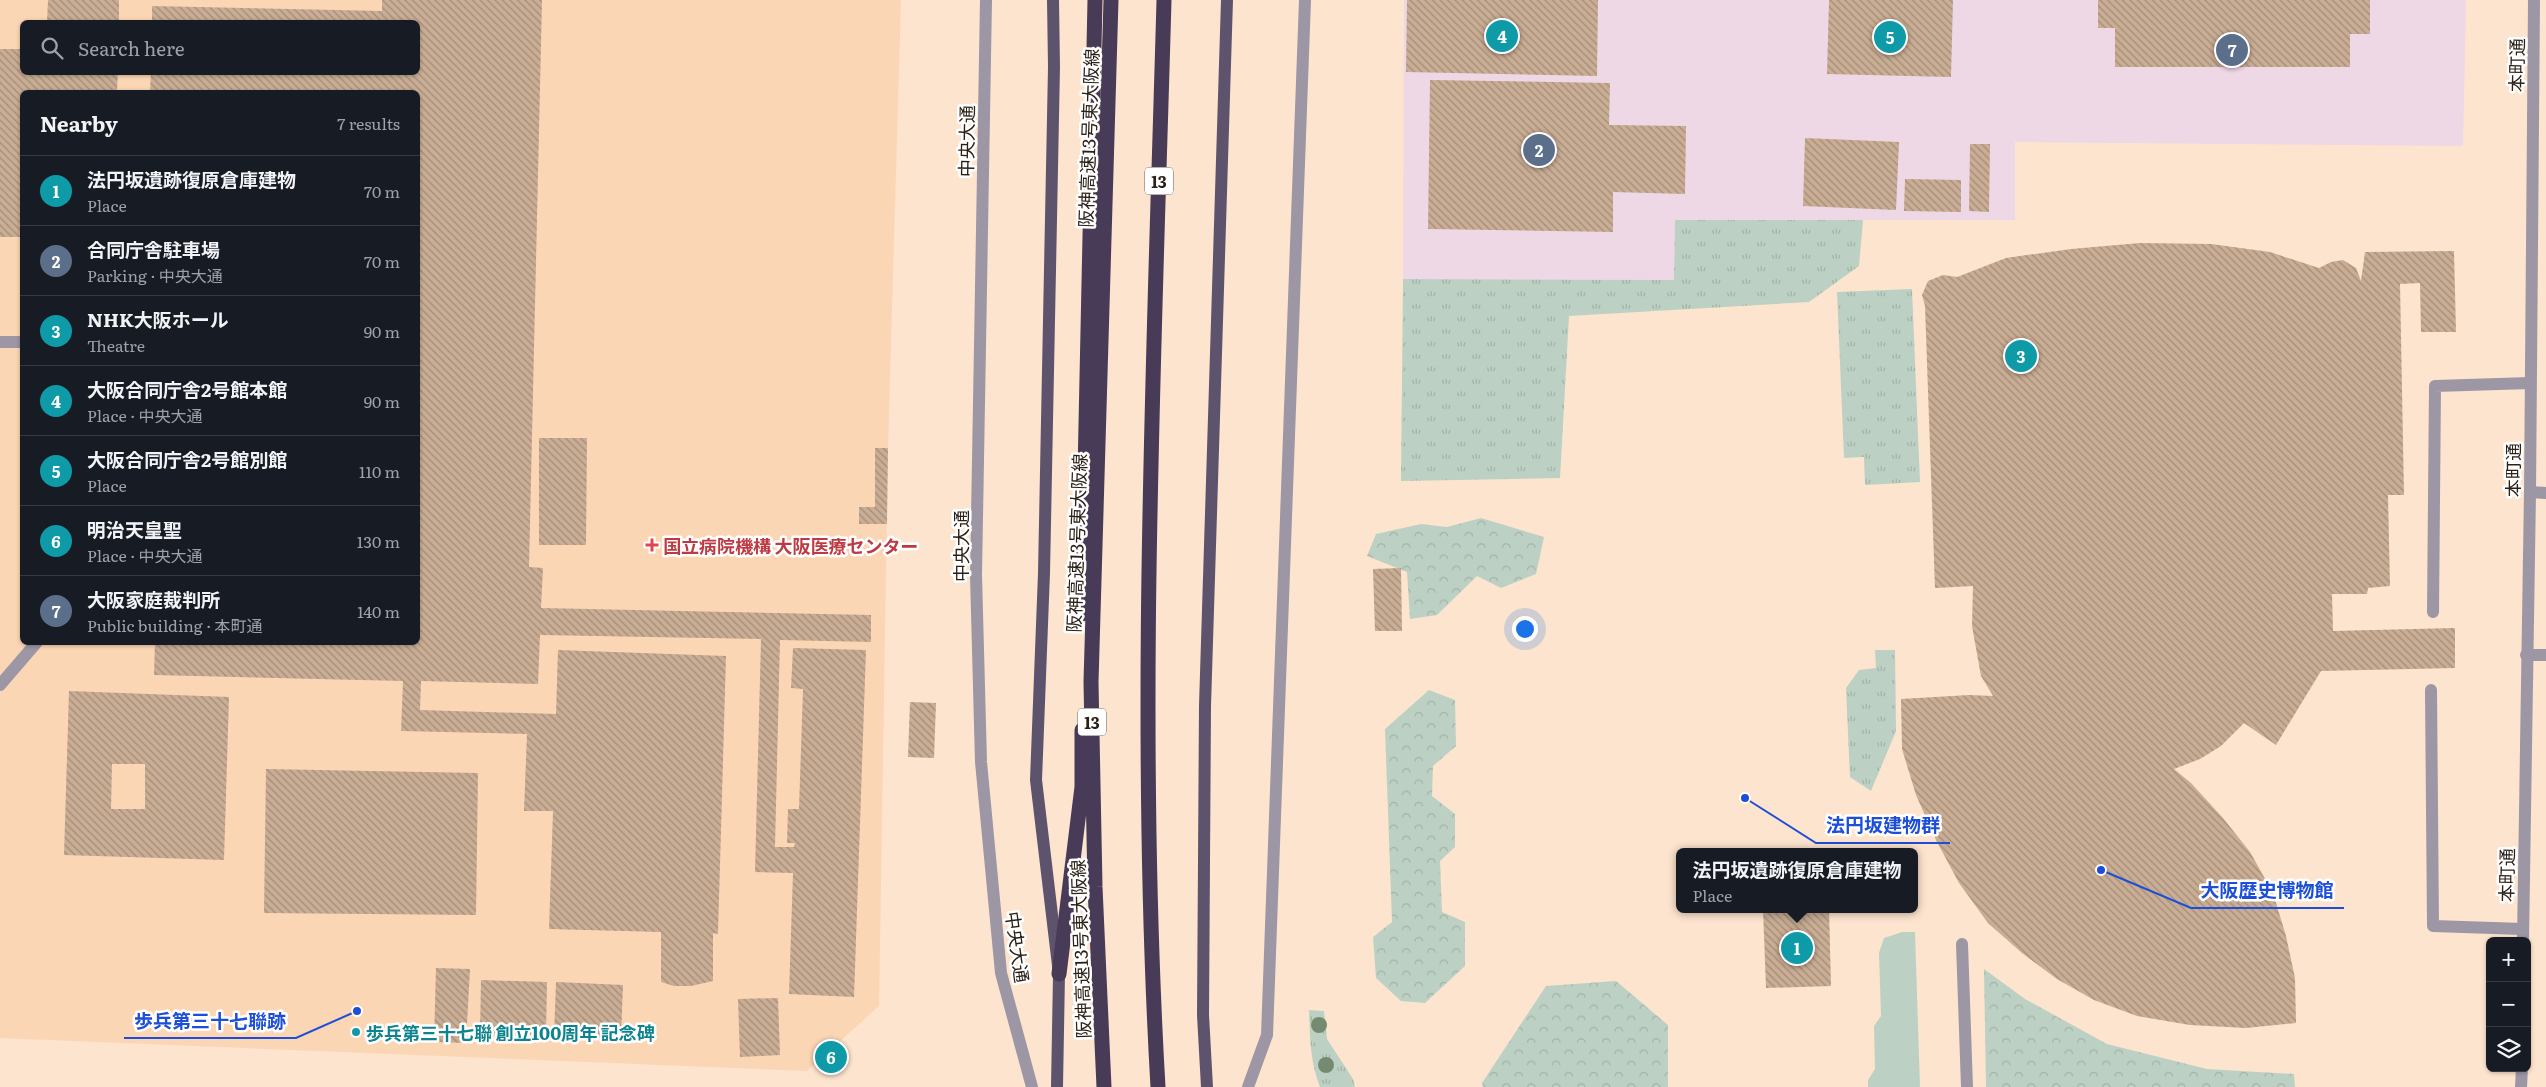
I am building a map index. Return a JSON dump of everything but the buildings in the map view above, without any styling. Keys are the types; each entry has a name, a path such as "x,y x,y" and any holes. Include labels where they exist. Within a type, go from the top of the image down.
{"highway":[{"path":"1059,974 1082,787 1082,581 1095,0"},
{"name":"阪神高速13号東大阪線","path":"1104,1087 1095,886 1091,682 1112,0"},
{"name":"13","path":"1158,1087 1151,974 1147,654 1164,0"}],"main road":[{"name":"中央大通","path":"1053,0 1054,67 1044,572 1036,780 1059,974 1057,1087"},
{"path":"1207,1087 1203,1015 1205,706 1227,0"}],"street":[{"name":"中央大通","path":"986,0 976,575 982,762 1001,973 1032,1087"},
{"path":"1248,1087 1267,1035 1305,0"},
{"name":"本町通","path":"2523,935 2530,492 2534,0"},
{"path":"0,342 20,342"},
{"path":"2433,612 2434,386 2530,383"},
{"path":"2530,492 2546,493"},
{"path":"0,685 34,645"},
{"path":"2526,655 2546,655"},
{"path":"2431,690 2433,926 2523,935"},
{"path":"1962,944 1967,1087"},
{"path":"2521,1087 2522,1072"}],"shaded area":[{"name":"国立病院機構 大阪医療センター","path":"0,0 901,0 888,448 879,1006 807,1071 0,1038"},
{"path":"1404,0 2466,0 2463,146 2015,142 2015,220 1675,220 1674,280 1403,279"}],"green space":[{"path":"1675,220 1863,220 1859,266 1809,302 1569,316 1560,478 1401,481 1403,279 1674,280"},
{"path":"1912,289 1920,482 1865,485 1864,457 1844,458 1837,292"},
{"path":"1481,518 1544,537 1536,574 1501,588 1477,576 1437,615 1410,619 1407,572 1367,556 1376,534 1421,524 1447,527"},
{"path":"1875,650 1895,650 1896,731 1871,791 1850,777 1846,688 1859,670 1876,668"},
{"path":"1429,690 1455,700 1456,746 1433,766 1432,796 1455,814 1455,847 1440,861 1442,912 1465,922 1465,966 1425,1003 1401,1001 1376,978 1373,937 1392,922 1385,729"},
{"path":"1902,932 1915,932 1920,1087 1868,1087 1868,1080 1875,1069 1874,1026 1881,1016 1879,953 1884,938"},
{"path":"1984,969 2025,999 2107,1044 2207,1069 2294,1074 2295,1087 1986,1087"},
{"path":"1616,981 1668,1025 1668,1087 1483,1087 1482,1083 1546,986"},
{"path":"1309,1010 1324,1011 1327,1039 1353,1079 1355,1087 1320,1087 1312,1059"}],"place":[{"name":"大阪合同庁舎2号館本館","path":"1502,36"},
{"name":"大阪合同庁舎2号館別館","path":"1890,37"},
{"name":"大阪家庭裁判所","path":"2232,50"},
{"name":"合同庁舎駐車場","path":"1539,150"},
{"name":"NHK大阪ホール","path":"2021,356"},
{"name":"国立病院機構 大阪医療センター","path":"652,545"},
{"name":"法円坂建物群","path":"1745,798"},
{"name":"大阪歴史博物館","path":"2101,870"},
{"name":"法円坂遺跡復原倉庫建物","path":"1797,948"},
{"name":"歩兵第三十七聯跡","path":"357,1011"},
{"name":"歩兵第三十七聯 創立100周年 記念碑","path":"356,1032"},
{"name":"明治天皇聖","path":"831,1057"}]}
